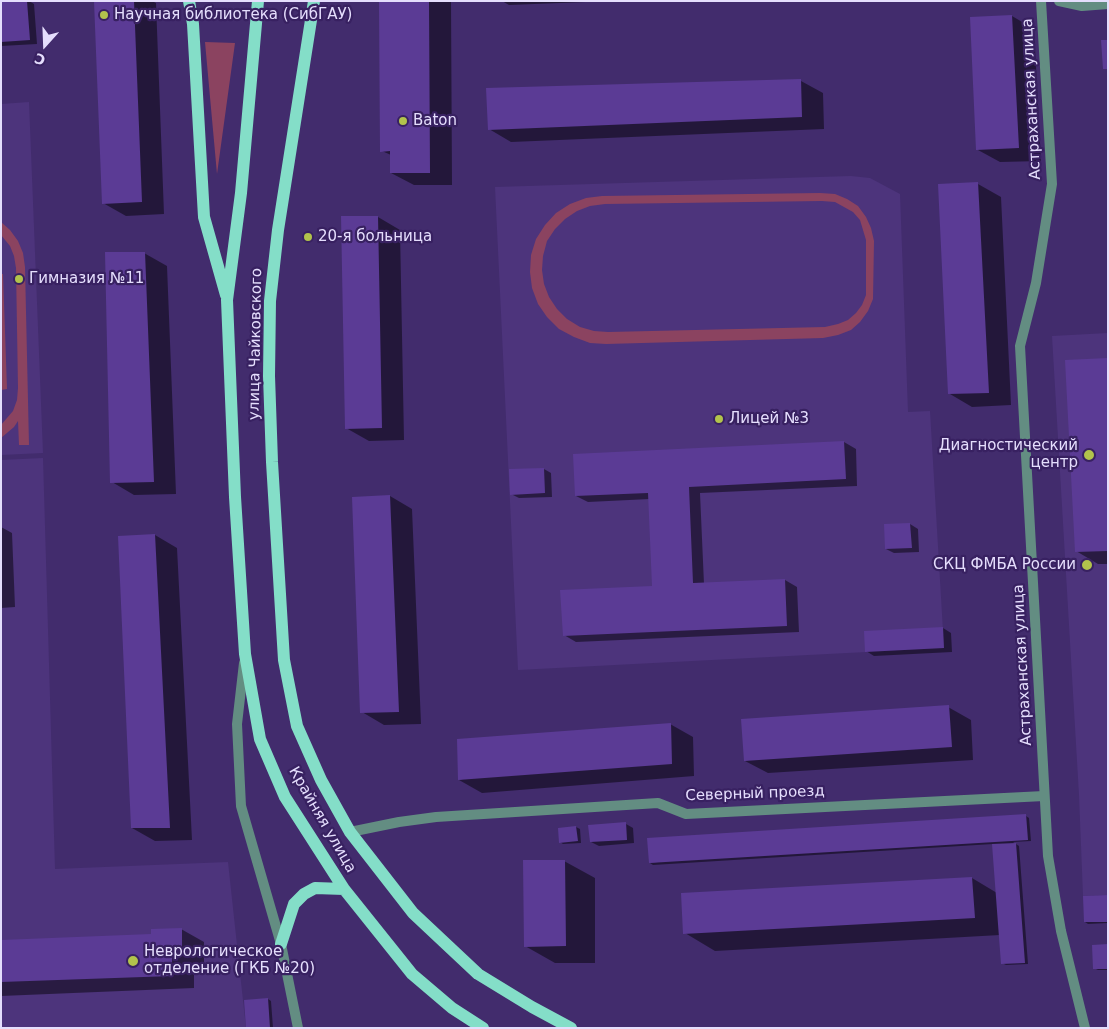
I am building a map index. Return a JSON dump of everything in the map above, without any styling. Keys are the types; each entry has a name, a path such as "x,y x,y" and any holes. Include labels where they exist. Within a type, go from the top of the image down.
{"main road":[{"path":"189,1 193,24 204,217 227,300"},
{"name":"улица Чайковского","path":"245,654 227,300 241,193 258,1"},
{"name":"улица Чайковского","path":"284,660 271,452 270,301 283,193 314,1"},
{"name":"Крайняя улица","path":"245,654 260,739 285,797 344,890 412,974 452,1008 483,1028"},
{"name":"Крайняя улица","path":"284,660 298,726 321,780 350,832 413,913 478,974 571,1028"},
{"path":"281,944 294,904 304,894 315,888 344,890"}],"street":[{"name":"Астраханская улица","path":"1041,1 1052,184 1036,282 1020,346 1048,856 1061,931 1085,1028"},
{"path":"1060,1 1082,6 1108,4"},
{"path":"245,654 237,724 241,806 281,944 298,1028"},
{"name":"Северный проезд","path":"350,832 436,817 658,803 686,814 1044,796"}],"shaded area":[{"path":"205,42 235,43 217,174"},
{"name":"Гимназия №11","path":"29,102 43,453 1,455 1,104"},
{"name":"Лицей №3","path":"851,176 870,178 900,194 908,412 930,411 944,648 518,670 495,187"},
{"path":"835,194 858,206 871,228 874,241 873,299 868,311 851,330 823,338 606,344 590,343 574,337 559,329 538,304 532,288 530,272 531,255 536,239 556,213 570,204 586,198 602,196","holes":["835,202 853,212 860,220 866,240 866,295 856,313 848,320 838,324 825,327 594,331 580,327 567,319 549,297 544,284 542,270 547,241 565,219 577,211 590,206 605,204"]},
{"path":"1,222 18,241 23,253 25,267 29,445 19,445 18,421 1,438 1,425 13,411 17,400 18,388 16,268 10,246 1,235"},
{"path":"1,274 3,274 7,389 1,390"},
{"name":"СКЦ ФМБА России","path":"1108,333 1108,895 1083,896 1079,795 1052,336"},
{"path":"43,458 55,869 228,862 246,1028 1,1028 1,460"}],"building":[{"path":"1,1 27,1 30,40 1,42"},
{"path":"94,1 134,1 142,202 102,204"},
{"path":"379,1 429,1 430,173 390,173 390,151 380,152"},
{"path":"1012,15 1019,148 976,150 970,17"},
{"path":"1101,40 1108,40 1108,69 1103,69"},
{"path":"801,79 802,117 488,130 486,88"},
{"path":"978,182 989,393 948,394 938,184"},
{"path":"341,216 378,216 382,428 345,429"},
{"path":"105,252 145,252 154,482 110,483"},
{"name":"Диагностический центр","path":"1108,358 1108,551 1075,552 1065,360"},
{"path":"844,441 846,479 689,487 693,583 785,579 787,626 563,636 560,590 652,586 648,493 575,496 573,454"},
{"path":"544,468 545,493 510,495 509,469"},
{"path":"390,495 399,712 360,713 352,497"},
{"path":"910,523 912,548 885,549 884,524"},
{"path":"155,534 170,828 131,828 118,536"},
{"path":"943,627 944,648 865,652 864,631"},
{"path":"949,705 952,747 744,761 741,719"},
{"path":"671,723 672,764 458,780 457,739"},
{"path":"1026,814 1028,840 649,863 647,838"},
{"path":"626,822 627,840 590,842 588,825"},
{"path":"576,826 578,841 559,843 558,828"},
{"path":"1016,843 1025,963 1001,964 992,844"},
{"path":"523,860 565,860 566,946 524,947"},
{"path":"972,877 975,918 683,934 681,893"},
{"path":"1108,895 1108,922 1084,922 1083,896"},
{"path":"182,928 182,951 172,951 172,976 1,982 1,940 151,934 151,929"},
{"path":"1108,944 1108,969 1093,969 1092,945"},
{"path":"268,998 270,1028 246,1028 244,1000"}],"place":[{"name":"Научная библиотека (СибГАУ)","path":"104,15"},
{"name":"Baton","path":"403,121"},
{"name":"20-я больница","path":"308,237"},
{"name":"Гимназия №11","path":"19,279"},
{"name":"Лицей №3","path":"719,419"},
{"name":"Диагностический центр","path":"1089,455"},
{"name":"СКЦ ФМБА России","path":"1087,565"},
{"name":"Неврологическое отделение (ГКБ №20)","path":"133,961"}]}
